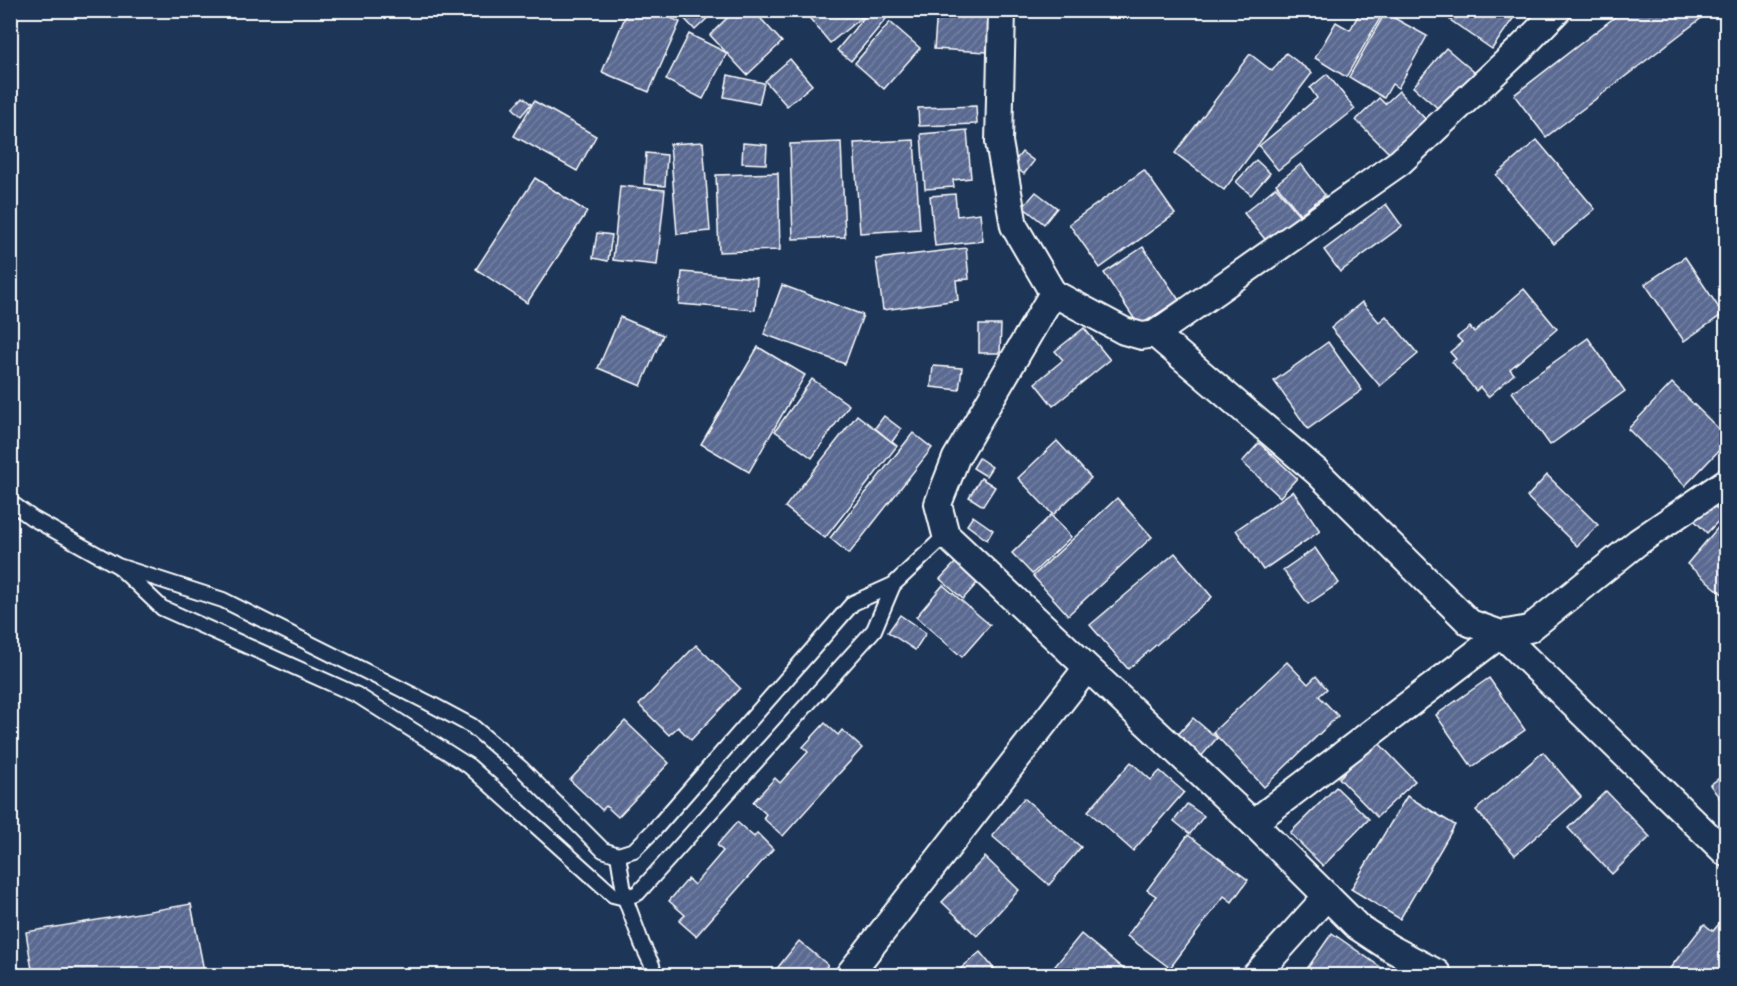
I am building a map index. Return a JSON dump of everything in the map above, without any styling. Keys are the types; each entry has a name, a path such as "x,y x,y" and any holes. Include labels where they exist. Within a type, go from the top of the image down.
{"street":[{"path":"1002,10 999,142 1014,226 1053,293 1124,331 1142,336 1155,334 1400,162 1558,10"},
{"path":"1053,293 956,458 938,504 946,535 1253,823 1359,927 1390,948 1439,975"},
{"path":"1155,334 1317,472 1470,623 1501,634 1726,853"},
{"path":"1253,823 1501,634 1529,629 1638,542 1726,482"},
{"path":"848,975 1086,668"},
{"path":"1255,975 1327,896"}],"lane":[{"path":"10,502 32,518 118,566 223,600 472,726 521,768 603,850 618,855 634,850 655,829 853,603 893,585 946,535"},
{"path":"118,566 162,608 357,695 469,766 613,895 625,898 638,893 874,630 893,585"},
{"path":"618,855 625,898 654,975"}],"building":[{"path":"628,10 654,10 680,22 649,92 602,72"},
{"path":"683,10 716,10 695,30 680,14"},
{"path":"735,10 753,10 782,42 747,75 710,35"},
{"path":"812,10 861,10 864,15 830,43 807,15"},
{"path":"870,10 886,10 890,14 851,61 837,50"},
{"path":"937,10 990,10 987,52 934,49"},
{"path":"1361,10 1368,10 1380,18 1346,77 1315,58 1336,22 1350,30"},
{"path":"1456,10 1519,10 1492,49 1450,20"},
{"path":"1624,10 1712,10 1546,137 1514,95"},
{"path":"1385,13 1427,36 1398,88 1392,84 1384,98 1349,77"},
{"path":"890,22 920,48 884,89 855,63"},
{"path":"689,34 727,53 703,99 666,80"},
{"path":"1446,48 1480,77 1447,116 1413,87"},
{"path":"1286,53 1312,73 1224,190 1175,153 1250,54 1272,71"},
{"path":"790,59 812,85 787,106 765,81"},
{"path":"1327,74 1355,109 1278,170 1259,146 1317,98 1310,88"},
{"path":"728,75 764,83 759,104 724,97"},
{"path":"1399,91 1429,123 1394,158 1356,120 1379,98 1385,104"},
{"path":"523,97 531,104 521,116 513,108"},
{"path":"534,101 596,136 577,171 514,136"},
{"path":"976,106 977,124 919,126 918,108"},
{"path":"967,130 971,178 953,180 954,187 925,189 921,134"},
{"path":"914,140 920,229 860,233 854,143"},
{"path":"1537,140 1595,209 1554,244 1496,175"},
{"path":"703,142 710,231 677,234 670,144"},
{"path":"841,142 845,237 793,239 790,144"},
{"path":"743,143 767,145 766,164 742,163"},
{"path":"1022,152 1034,161 1024,174 1012,165"},
{"path":"646,153 667,155 665,186 644,184"},
{"path":"1256,160 1270,173 1251,195 1236,182"},
{"path":"1301,164 1325,195 1300,214 1276,184"},
{"path":"1144,170 1175,214 1100,268 1069,224"},
{"path":"778,173 780,250 719,252 716,175"},
{"path":"535,178 587,212 527,303 476,269"},
{"path":"620,186 665,190 657,265 613,260"},
{"path":"1276,187 1305,222 1272,248 1244,213"},
{"path":"1036,192 1057,208 1044,224 1023,207"},
{"path":"955,194 957,216 980,213 983,241 935,246 930,196"},
{"path":"1386,204 1402,226 1340,272 1324,250"},
{"path":"597,233 612,235 608,261 593,258"},
{"path":"1143,247 1179,300 1139,326 1104,273"},
{"path":"966,248 969,279 956,280 958,300 883,310 876,259"},
{"path":"1685,257 1723,314 1684,341 1645,284"},
{"path":"682,272 757,278 755,310 679,304"},
{"path":"782,285 863,315 845,364 764,334"},
{"path":"1524,289 1557,329 1510,369 1514,374 1488,397 1480,387 1476,391 1452,362 1456,359 1450,352 1462,342 1457,337 1470,327 1474,332"},
{"path":"1362,302 1379,322 1386,316 1418,354 1380,386 1331,328"},
{"path":"620,317 663,335 641,386 598,368"},
{"path":"979,325 1001,325 1000,353 979,353"},
{"path":"1084,328 1110,360 1053,406 1035,383 1063,360 1055,351"},
{"path":"1588,338 1625,391 1550,445 1512,392"},
{"path":"1328,342 1362,390 1308,429 1274,381"},
{"path":"758,347 805,375 749,472 701,444"},
{"path":"933,366 962,368 959,390 931,387"},
{"path":"812,379 849,405 812,458 775,431"},
{"path":"1672,383 1726,436 1726,443 1685,486 1628,429"},
{"path":"857,415 897,446 825,538 785,507"},
{"path":"884,416 901,429 892,442 875,428"},
{"path":"913,433 932,448 849,554 830,538"},
{"path":"1057,441 1091,478 1053,515 1018,478"},
{"path":"1259,443 1297,478 1280,497 1242,462"},
{"path":"979,458 992,467 986,476 973,468"},
{"path":"1547,475 1598,525 1577,546 1527,497"},
{"path":"981,478 995,487 983,506 969,497"},
{"path":"1293,491 1320,531 1263,570 1236,530"},
{"path":"1117,498 1152,537 1068,615 1033,576"},
{"path":"1710,502 1724,515 1707,533 1693,519"},
{"path":"1051,515 1071,537 1032,574 1012,553"},
{"path":"973,516 993,530 987,540 967,525"},
{"path":"1726,518 1726,597 1687,564"},
{"path":"1315,548 1339,583 1308,604 1283,570"},
{"path":"1175,553 1212,597 1128,669 1090,625"},
{"path":"956,562 978,582 963,599 940,579"},
{"path":"943,585 990,625 962,657 916,617"},
{"path":"900,615 926,633 915,650 888,632"},
{"path":"696,645 740,688 691,740 678,727 669,735 639,705"},
{"path":"1287,662 1308,684 1316,676 1327,689 1319,696 1338,716 1264,787 1213,732"},
{"path":"1489,678 1525,730 1472,767 1436,715"},
{"path":"1193,718 1217,738 1199,759 1174,739"},
{"path":"625,721 669,763 618,817 606,806 602,810 570,780"},
{"path":"825,723 838,735 842,730 862,748 783,836 763,818 766,814 753,802 775,778 780,783 808,752 803,747"},
{"path":"1377,741 1415,781 1377,817 1339,778"},
{"path":"1543,752 1581,797 1515,855 1476,810"},
{"path":"1131,762 1151,780 1160,771 1184,792 1133,851 1088,811"},
{"path":"1726,773 1726,807 1710,785"},
{"path":"1336,787 1369,819 1323,866 1290,833"},
{"path":"1606,791 1650,837 1612,874 1568,828"},
{"path":"1407,796 1455,825 1400,919 1351,889"},
{"path":"1024,798 1081,847 1049,885 992,836"},
{"path":"1187,804 1204,816 1190,834 1174,821"},
{"path":"737,822 754,837 757,833 773,849 696,936 679,921 685,915 669,901 688,879 694,885 723,851 717,845"},
{"path":"1188,835 1248,880 1232,902 1224,896 1170,968 1127,936 1156,896 1147,890"},
{"path":"985,857 1019,890 977,936 942,902"},
{"path":"191,904 205,976 33,976 26,932"},
{"path":"1704,924 1713,931 1719,924 1726,929 1726,976 1664,976"},
{"path":"1332,933 1386,971 1383,976 1302,976"},
{"path":"1081,934 1132,976 1047,976"},
{"path":"799,941 828,965 819,976 771,976"},
{"path":"980,952 1000,976 952,976"}]}
